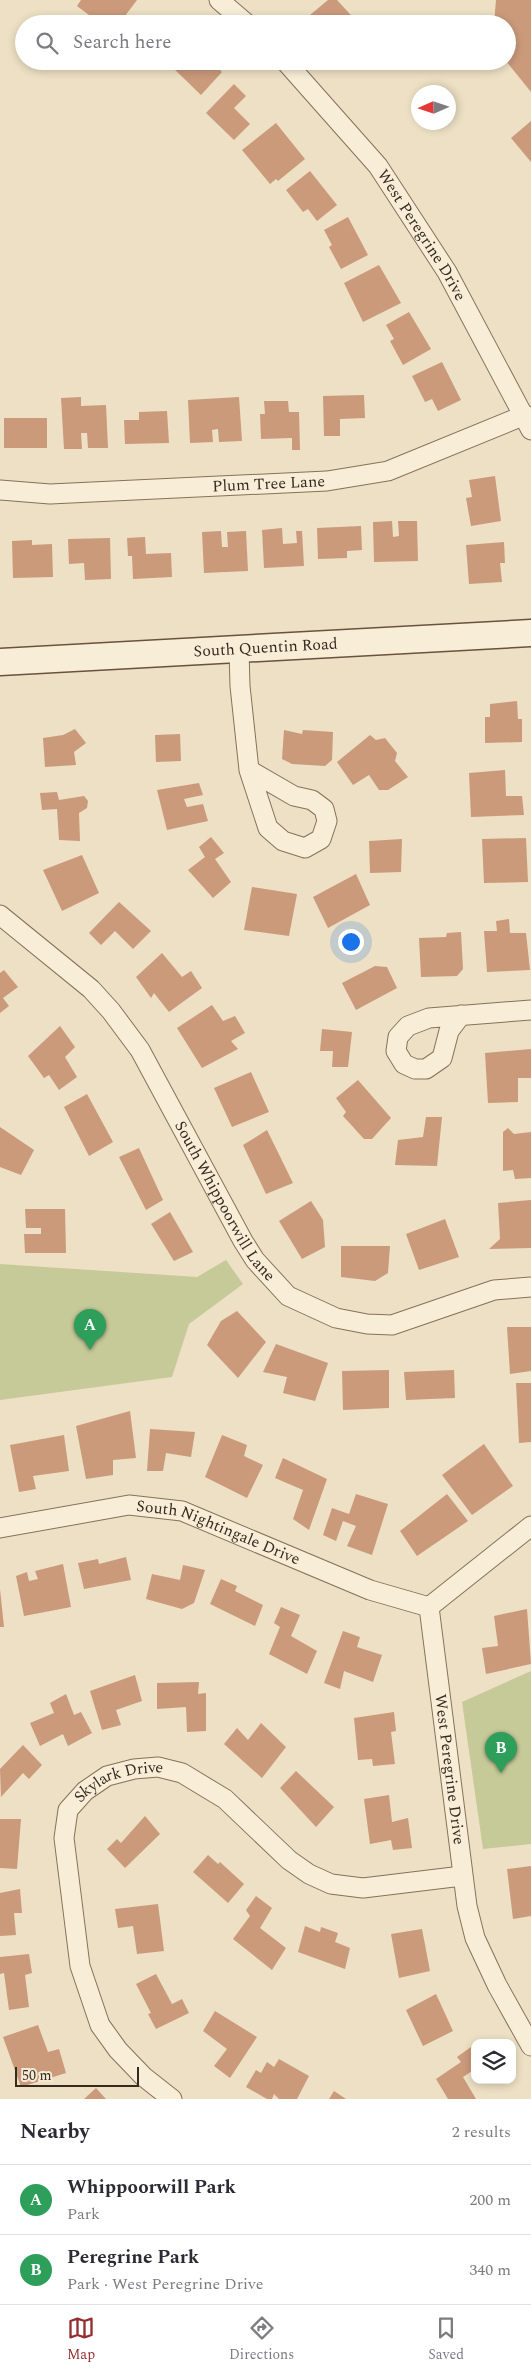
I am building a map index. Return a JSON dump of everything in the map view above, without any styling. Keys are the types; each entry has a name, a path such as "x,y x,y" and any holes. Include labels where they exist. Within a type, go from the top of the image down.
{"main road":[{"name":"South Quentin Road","path":"0,662 531,633"}],"street":[{"path":"219,0 236,15"},
{"name":"West Peregrine Drive","path":"293,70 378,166 447,272 528,423"},
{"name":"Plum Tree Lane","path":"0,490 50,494 355,478 388,471 528,423"},
{"path":"239,650 240,686 249,770 268,828 283,841 305,848 321,839 327,821 324,809 312,800 294,796 249,770"},
{"name":"South Whippoorwill Lane","path":"0,915 90,990 111,1011 140,1050 243,1241 255,1260 288,1296 336,1318 367,1324 392,1325 494,1290 531,1287"},
{"path":"461,1015 531,1010"},
{"name":"South Nightingale Drive","path":"0,1528 130,1506 182,1510 370,1590 429,1607"},
{"path":"429,1607 531,1526"},
{"name":"West Peregrine Drive","path":"429,1607 459,1837 462,1876 475,1938 497,1984 531,2046"},
{"name":"Skylark Drive","path":"172,2099 144,2077 118,2050 100,2025 80,1966 64,1838 68,1810 85,1791 107,1776 134,1769 158,1767 182,1773 225,1799 289,1860 308,1874 330,1884 363,1888 462,1876"}],"green space":[{"path":"226,1260 243,1284 189,1324 172,1377 0,1400 0,1264 197,1277"},
{"path":"531,1671 531,1844 483,1849 462,1702"}],"building":[{"path":"81,0 137,0 126,15 89,15 77,6"},
{"path":"328,0 337,0 351,15 310,15"},
{"path":"496,0 531,0 531,92 513,70 516,70 516,15 495,15"},
{"path":"175,70 220,70 222,72 201,95"},
{"path":"234,84 246,96 234,108 250,124 234,140 206,113"},
{"path":"531,121 531,162 511,138"},
{"path":"276,123 305,159 278,181 276,179 270,184 242,150"},
{"path":"310,171 337,205 317,221 308,209 303,212 286,190"},
{"path":"348,217 368,255 341,269 329,247 332,245 324,230"},
{"path":"379,265 401,303 363,322 344,283"},
{"path":"409,312 431,349 403,365 390,341 394,339 386,325"},
{"path":"442,362 461,400 438,411 432,399 425,402 412,376"},
{"path":"364,395 365,418 340,419 340,436 324,436 323,396"},
{"path":"81,397 81,406 106,405 108,448 88,448 87,433 81,433 82,449 64,449 61,398"},
{"path":"239,397 242,441 219,442 218,429 212,430 213,442 190,443 188,400"},
{"path":"264,401 288,401 289,412 299,412 300,450 292,450 292,438 261,439 260,414 265,414"},
{"path":"167,411 169,443 125,444 124,420 139,420 139,412"},
{"path":"4,418 47,418 47,448 4,448"},
{"path":"495,476 501,521 471,526 466,498 472,497 469,480"},
{"path":"392,521 393,537 399,536 398,521 417,521 418,561 374,562 373,522"},
{"path":"361,526 362,550 347,551 347,558 318,559 317,528"},
{"path":"282,528 283,544 297,543 296,531 302,531 304,566 264,568 262,530"},
{"path":"221,531 222,547 228,547 227,532 246,531 248,571 204,573 202,532"},
{"path":"145,537 146,554 171,553 172,577 133,579 132,556 128,556 127,538"},
{"path":"110,538 111,579 85,580 84,563 69,564 68,539"},
{"path":"32,540 32,545 52,544 53,577 13,578 12,541"},
{"path":"504,542 505,563 500,563 502,582 469,584 466,545"},
{"path":"517,701 518,719 522,719 522,742 485,743 485,717 490,717 490,704"},
{"path":"75,729 86,743 74,752 76,765 45,767 43,738 63,735"},
{"path":"284,730 302,734 303,730 333,732 332,760 325,766 292,764 282,759"},
{"path":"180,734 181,761 156,762 155,735"},
{"path":"370,735 376,740 385,738 397,753 395,761 408,777 388,790 379,790 369,775 353,785 337,762"},
{"path":"505,770 506,796 522,796 524,815 471,817 469,773"},
{"path":"199,783 203,795 184,799 187,807 203,804 208,821 167,830 157,790"},
{"path":"57,792 59,800 84,796 88,801 87,808 79,813 80,841 59,840 57,809 42,810 40,793"},
{"path":"211,837 224,853 215,859 231,882 213,898 188,870 205,857 199,847"},
{"path":"526,838 528,882 484,883 482,839"},
{"path":"402,839 401,872 370,873 369,841"},
{"path":"82,855 99,893 62,911 43,870"},
{"path":"356,874 370,905 328,928 313,897"},
{"path":"252,887 297,894 289,936 244,930"},
{"path":"119,902 151,931 133,949 115,931 101,945 89,933"},
{"path":"509,919 510,933 526,933 530,970 487,972 484,931 497,931 496,921"},
{"path":"461,932 463,969 457,976 421,977 419,938 446,937 447,933"},
{"path":"162,953 182,977 191,971 202,988 169,1012 154,993 151,998 136,977"},
{"path":"375,966 387,967 397,988 356,1010 342,983"},
{"path":"4,970 18,987 3,998 9,1006 0,1013 0,973"},
{"path":"212,1005 223,1021 235,1016 245,1033 231,1041 238,1049 202,1068 177,1028"},
{"path":"60,1026 75,1047 65,1057 77,1077 59,1090 49,1075 44,1078 28,1056"},
{"path":"322,1029 352,1032 348,1067 332,1067 333,1051 320,1051"},
{"path":"531,1049 531,1078 518,1078 518,1102 488,1103 485,1053"},
{"path":"251,1072 269,1112 232,1127 214,1088"},
{"path":"358,1080 391,1118 372,1139 364,1139 343,1116 346,1112 336,1098"},
{"path":"87,1094 113,1142 89,1156 64,1107"},
{"path":"426,1117 442,1117 437,1166 395,1165 398,1140 423,1137"},
{"path":"0,1127 34,1150 21,1175 0,1167"},
{"path":"508,1128 514,1134 531,1132 531,1178 515,1179 513,1170 503,1171 503,1132"},
{"path":"267,1130 293,1183 266,1194 243,1145"},
{"path":"139,1148 163,1200 146,1210 119,1157"},
{"path":"531,1200 531,1248 489,1249 500,1239 498,1203"},
{"path":"311,1201 323,1220 325,1247 302,1259 279,1221"},
{"path":"25,1209 65,1209 66,1253 25,1253 24,1234 41,1234 41,1228 26,1228"},
{"path":"170,1212 193,1252 174,1261 151,1224"},
{"path":"445,1219 459,1257 419,1270 406,1234"},
{"path":"341,1246 390,1246 388,1273 375,1281 341,1277"},
{"path":"237,1311 266,1342 238,1378 207,1345 221,1321"},
{"path":"507,1327 531,1327 531,1371 510,1374"},
{"path":"276,1344 328,1363 315,1401 283,1393 287,1377 263,1372"},
{"path":"389,1370 389,1408 343,1410 342,1371"},
{"path":"454,1370 455,1398 406,1400 404,1372"},
{"path":"516,1383 531,1383 531,1442 519,1443"},
{"path":"130,1411 136,1458 113,1460 113,1475 86,1479 76,1426"},
{"path":"150,1429 195,1432 191,1457 166,1453 163,1471 147,1471"},
{"path":"64,1435 69,1471 33,1476 36,1489 19,1492 10,1445"},
{"path":"222,1435 247,1445 244,1456 263,1465 247,1498 205,1477"},
{"path":"484,1444 513,1486 472,1515 442,1475"},
{"path":"283,1458 327,1479 309,1530 293,1519 303,1490 275,1478"},
{"path":"356,1494 388,1504 372,1555 347,1546 356,1526 343,1521 336,1541 323,1535 332,1508 349,1514"},
{"path":"447,1494 468,1521 417,1556 400,1531"},
{"path":"126,1557 131,1580 84,1589 78,1563 98,1559 99,1564"},
{"path":"63,1564 71,1607 24,1616 16,1576 27,1572 29,1581 38,1579 35,1571"},
{"path":"183,1565 205,1570 194,1603 182,1609 146,1599 152,1574 180,1580"},
{"path":"221,1579 237,1586 235,1591 263,1605 255,1626 210,1604"},
{"path":"0,1589 4,1627 0,1627"},
{"path":"281,1607 300,1615 291,1636 317,1651 307,1674 269,1654 280,1627 274,1623"},
{"path":"527,1609 531,1664 486,1674 482,1648 498,1646 494,1616"},
{"path":"343,1631 360,1637 357,1647 382,1655 373,1682 344,1671 340,1689 324,1683"},
{"path":"135,1675 142,1701 116,1710 121,1725 102,1730 90,1691"},
{"path":"199,1682 198,1694 206,1693 206,1731 187,1732 186,1707 157,1709 157,1683"},
{"path":"66,1694 74,1715 81,1712 92,1733 68,1746 63,1734 40,1746 30,1723 54,1713 50,1703"},
{"path":"394,1712 396,1731 391,1732 395,1764 373,1766 372,1759 358,1760 354,1718"},
{"path":"261,1723 286,1747 262,1778 224,1744 237,1728 248,1740"},
{"path":"23,1745 42,1765 29,1779 23,1773 1,1797 0,1769"},
{"path":"296,1771 334,1807 316,1827 280,1788"},
{"path":"389,1795 392,1822 408,1818 412,1848 393,1850 391,1840 370,1844 364,1799"},
{"path":"145,1816 160,1834 125,1868 107,1849 117,1839 121,1843"},
{"path":"0,1819 21,1819 17,1869 0,1868"},
{"path":"208,1855 218,1864 220,1862 244,1884 228,1903 193,1872"},
{"path":"531,1866 531,1916 513,1919 507,1869"},
{"path":"20,1889 22,1913 14,1913 16,1935 0,1936 0,1893"},
{"path":"256,1896 272,1908 260,1928 286,1948 272,1970 233,1939 250,1916 246,1910"},
{"path":"158,1904 164,1951 137,1954 133,1926 118,1928 115,1909"},
{"path":"305,1926 320,1932 321,1927 338,1933 335,1942 350,1948 345,1969 298,1952"},
{"path":"422,1929 430,1971 399,1978 391,1934"},
{"path":"29,1954 32,1973 25,1975 29,2007 9,2010 4,1973 0,1974 0,1957"},
{"path":"156,1974 172,2004 182,1999 189,2013 156,2029 148,2014 151,2013 136,1984"},
{"path":"436,1994 453,2031 423,2046 406,2010"},
{"path":"215,2011 257,2037 230,2078 214,2066 227,2049 203,2031"},
{"path":"38,2025 48,2052 59,2049 66,2073 21,2087 3,2037"},
{"path":"471,2047 471,2072 463,2077 476,2099 448,2099 436,2079 461,2062 457,2057"},
{"path":"279,2059 309,2076 297,2099 279,2099 274,2094 272,2099 267,2099 246,2087 256,2070 261,2073 267,2062 274,2067"},
{"path":"96,2088 106,2099 84,2099"},
{"path":"334,2091 346,2099 329,2099"}],"place":[{"name":"Whippoorwill Park","path":"90,1350"},
{"name":"Peregrine Park","path":"501,1773"}]}
